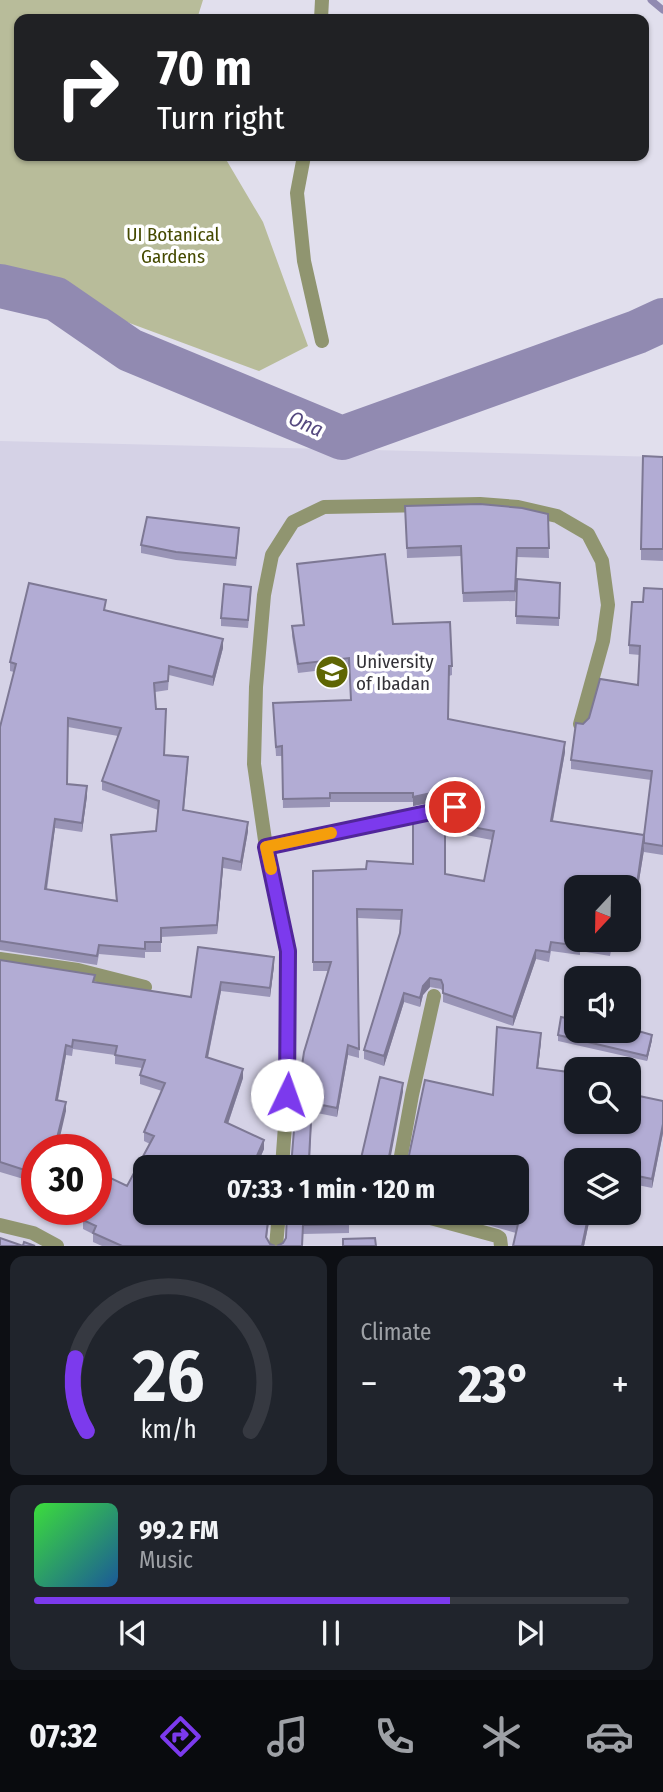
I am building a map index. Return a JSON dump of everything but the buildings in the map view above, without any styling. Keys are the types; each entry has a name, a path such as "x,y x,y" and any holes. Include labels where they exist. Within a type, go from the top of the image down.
{"street":[{"path":"303,161 297,193 304,261 322,341"},
{"path":"283,1155 289,1071 288,951 266,847 254,764 256,687 264,595 272,555 293,522 324,507 480,504 518,507 557,516 588,534 603,561 608,605 603,641 580,724"},
{"path":"266,847 455,807"},
{"path":"0,959 78,970 145,987"},
{"path":"401,1155 434,996"},
{"path":"0,1224 33,1233 57,1246"},
{"path":"276,1246 278,1225"},
{"path":"456,1225 497,1236 501,1246"}],"shaded area":[{"name":"University of Ibadan","path":"0,441 663,457 663,1246 0,1246"}],"green space":[{"name":"UI Botanical Gardens","path":"0,0 203,0 199,14 14,14 14,161 227,161 263,222 308,346 259,371 36,286 0,276"}],"waterway":[{"path":"651,0 663,10"},
{"name":"Ona","path":"0,286 56,299 130,350 342,438 637,332 663,320"}],"slow traffic":[{"path":"271,869 266,847 331,833"}],"place":[{"name":"University of Ibadan","path":"332,672"}],"route":[{"path":"287,1095 288,951 266,847 455,807"}]}
